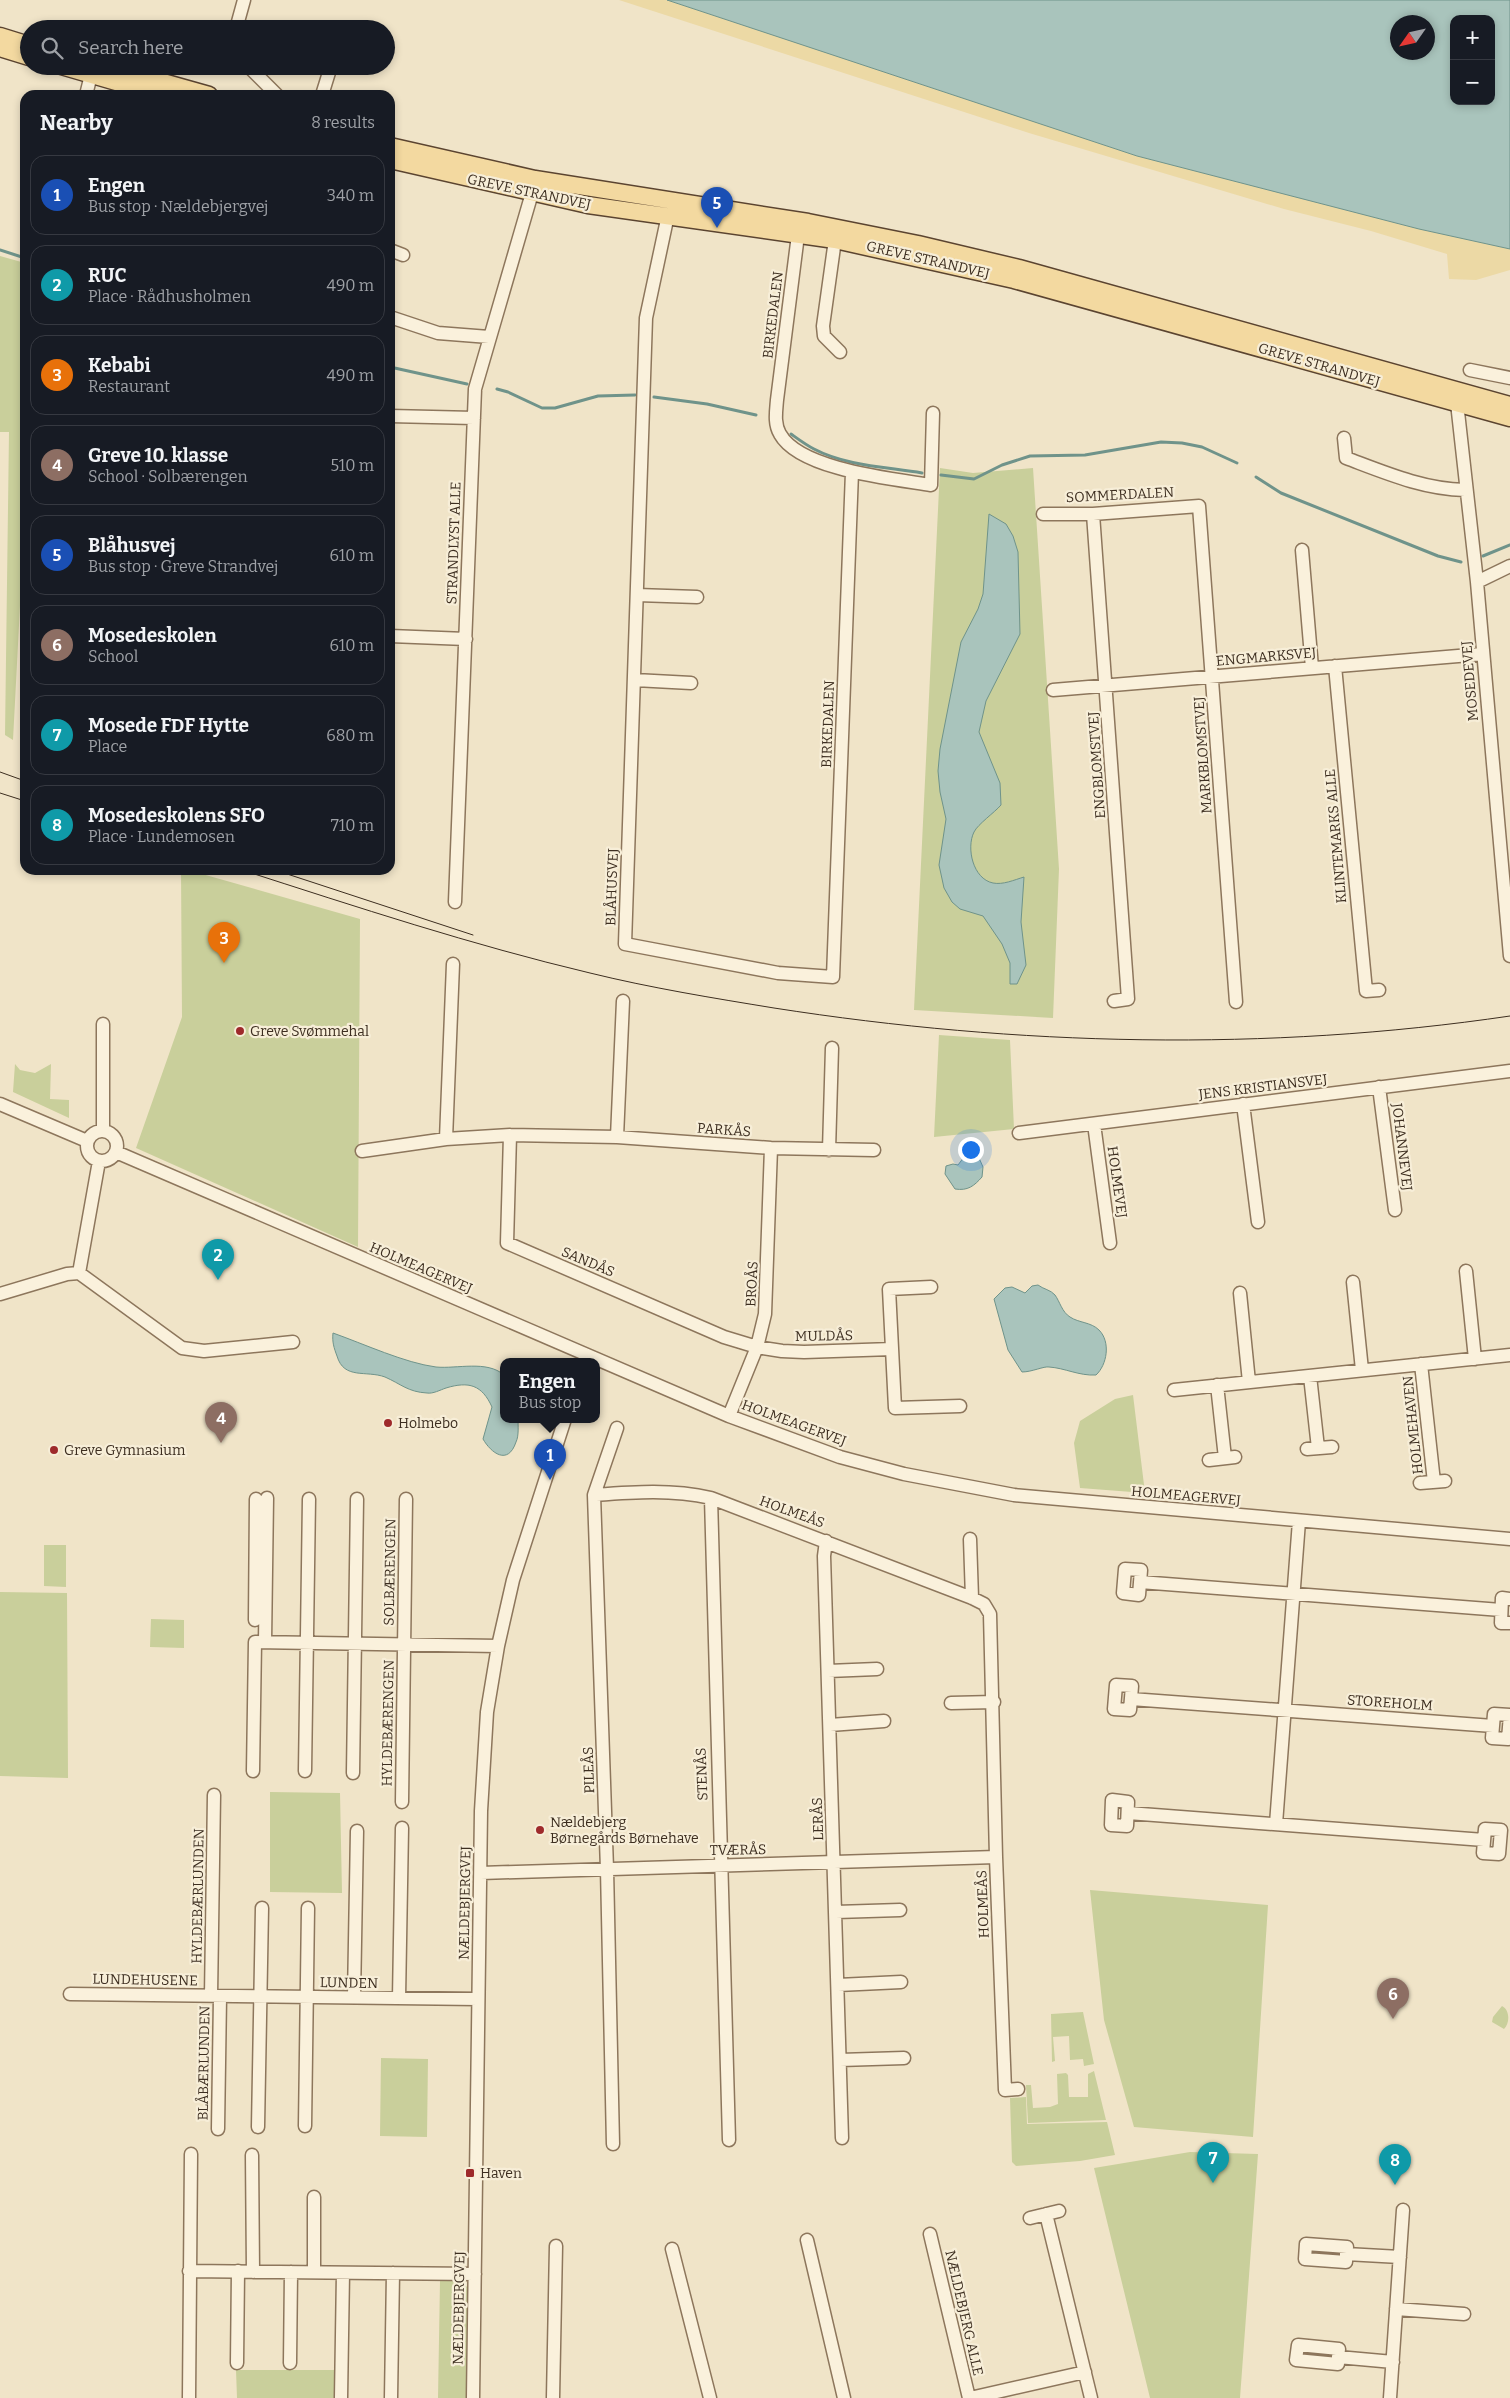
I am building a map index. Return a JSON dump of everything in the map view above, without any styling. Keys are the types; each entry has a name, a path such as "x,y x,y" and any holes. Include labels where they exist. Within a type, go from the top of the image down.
{"main road":[{"path":"0,36 20,42"},
{"path":"0,48 20,54"},
{"path":"91,75 144,90"},
{"path":"138,75 191,90"},
{"name":"GREVE STRANDVEJ","path":"395,147 535,179 808,222 918,244 1019,268 1457,397"},
{"name":"GREVE STRANDVEJ","path":"395,161 588,205 835,240 1014,280 1457,397"},
{"path":"1457,397 1510,405"},
{"path":"1457,397 1510,418"}],"street":[{"path":"238,20 244,0"},
{"path":"87,90 91,75"},
{"path":"257,75 272,90"},
{"path":"324,90 328,75"},
{"name":"STRANDLYST ALLE","path":"455,902 474,418 478,376 532,193"},
{"name":"BLÅHUSVEJ","path":"668,215 646,318 625,944 778,973 833,977"},
{"name":"BIRKEDALEN","path":"798,235 776,419 778,430 788,444 817,461 852,472 931,485 933,413"},
{"path":"835,240 822,326 824,336 840,352"},
{"path":"395,252 403,255"},
{"path":"395,319 438,333 489,337"},
{"path":"1470,370 1510,378"},
{"name":"MOSEDEVEJ","path":"1457,397 1465,490 1477,582 1510,956"},
{"path":"395,416 474,418"},
{"path":"1344,438 1346,458 1416,484 1444,489 1465,490"},
{"name":"BIRKEDALEN","path":"833,977 852,472"},
{"name":"SOMMERDALEN","path":"1043,514 1093,514 1199,506"},
{"name":"MARKBLOMSTVEJ","path":"1199,506 1236,1002"},
{"name":"ENGBLOMSTVEJ","path":"1093,514 1128,999 1114,1000"},
{"path":"1302,550 1312,668"},
{"path":"1477,582 1510,566"},
{"path":"637,594 697,596"},
{"path":"395,636 466,639"},
{"name":"ENGMARKSVEJ","path":"1053,690 1482,654"},
{"name":"KLINTEMARKS ALLE","path":"1335,666 1366,991 1379,990"},
{"path":"635,680 691,683"},
{"path":"446,1139 453,964"},
{"path":"617,1137 624,1001"},
{"path":"103,1024 103,1131"},
{"path":"829,1150 832,1048"},
{"name":"JENS KRISTIANSVEJ","path":"1019,1133 1510,1071"},
{"name":"JOHANNEVEJ","path":"1379,1087 1395,1210"},
{"path":"0,1104 87,1142"},
{"path":"1243,1104 1258,1222"},
{"name":"HOLMEVEJ","path":"1094,1124 1110,1243"},
{"path":"103,1131 113,1136 117,1146 116,1152 109,1160 99,1161 88,1151 87,1142 94,1134 103,1131"},
{"name":"PARKÅS","path":"362,1151 446,1139 510,1135 617,1137 772,1148 874,1150"},
{"name":"SANDÅS","path":"510,1135 508,1244 724,1337 757,1347"},
{"name":"BROÅS","path":"728,1416 757,1347 765,1314 772,1148"},
{"name":"HOLMEAGERVEJ","path":"116,1152 585,1358"},
{"path":"79,1273 99,1161"},
{"path":"1466,1271 1475,1359"},
{"path":"0,1294 67,1274 79,1273 182,1348 204,1351 293,1342"},
{"path":"1353,1282 1362,1370"},
{"path":"931,1287 889,1289 894,1408 960,1406"},
{"path":"1240,1293 1249,1382"},
{"name":"MULDÅS","path":"757,1347 804,1352 892,1349"},
{"name":"HOLMEHAVEN","path":"1174,1390 1510,1355"},
{"name":"HOLMEAGERVEJ","path":"600,1364 728,1416 840,1457 961,1487 1089,1503 1510,1539"},
{"name":"HOLMEHAVEN","path":"1420,1483 1439,1481 1421,1364"},
{"path":"1310,1376 1312,1449 1332,1447"},
{"path":"1209,1460 1230,1458 1217,1385"},
{"name":"NÆLDEBJERGVEJ","path":"473,2398 483,1762 498,1646 513,1580 564,1423"},
{"name":"PILEÅS","path":"613,2144 607,1869 594,1495 617,1428"},
{"name":"HOLMEÅS","path":"594,1495 658,1491 688,1493 711,1498 826,1541 984,1604 990,1614 994,1702 996,1857 1005,2090 1018,2090"},
{"name":"STENÅS","path":"711,1498 729,2140"},
{"path":"305,1771 309,1499"},
{"path":"353,1773 357,1499"},
{"name":"SOLBÆRENGEN","path":"404,1644 406,1499"},
{"path":"253,1772 260,1642 261,1504 255,1620"},
{"path":"1276,1824 1299,1521"},
{"path":"970,1539 972,1598"},
{"name":"LERÅS","path":"826,1541 824,1556 842,2138"},
{"path":"1140,1582 1501,1610"},
{"path":"1510,1599 1502,1598 1500,1623 1510,1624"},
{"path":"260,1642 498,1646"},
{"name":"HYLDEBÆRENGEN","path":"402,1802 404,1644"},
{"path":"828,1671 877,1669"},
{"name":"STOREHOLM","path":"1131,1698 1493,1726"},
{"path":"951,1703 994,1702"},
{"path":"830,1725 884,1721"},
{"name":"HYLDEBÆRLUNDEN","path":"214,1796 216,1997"},
{"path":"1128,1813 1484,1840"},
{"path":"399,1998 402,1828"},
{"path":"354,1997 357,1831"},
{"name":"TVÆRÅS","path":"481,1873 996,1857"},
{"path":"258,2127 262,1908"},
{"path":"305,2126 308,1908"},
{"path":"836,1912 900,1910"},
{"path":"838,1985 901,1982"},
{"name":"LUNDEHUSENE","path":"70,1994 216,1997"},
{"name":"LUNDEN","path":"216,1997 478,1999"},
{"name":"BLÅBÆRLUNDEN","path":"216,1997 218,2129"},
{"path":"840,2060 904,2058"},
{"path":"189,2398 191,2154"},
{"path":"252,2155 253,2272"},
{"path":"314,2197 314,2272"},
{"path":"1390,2398 1403,2210"},
{"path":"1030,2218 1053,2213 1091,2398"},
{"name":"NÆLDEBJERG ALLE","path":"930,2234 969,2398 1085,2372"},
{"path":"807,2240 844,2398"},
{"path":"553,2398 556,2246"},
{"path":"672,2249 710,2398"},
{"path":"1346,2254 1400,2257"},
{"path":"189,2271 475,2274"},
{"path":"237,2363 238,2272"},
{"path":"290,2363 291,2272"},
{"path":"342,2273 342,2398"},
{"path":"391,2398 393,2274"},
{"path":"1396,2309 1464,2314"},
{"path":"1338,2357 1393,2362"}],"green space":[{"path":"0,256 20,262 20,606 13,740 5,735 9,432 0,432"},
{"path":"940,468 973,473 1033,468 1059,869 1053,1018 914,1010"},
{"path":"181,875 206,875 360,919 358,1247 136,1148 182,1017"},
{"path":"939,1035 1010,1040 1014,1129 934,1137"},
{"path":"15,1064 20,1070 35,1073 51,1064 50,1099 69,1100 69,1118 13,1092"},
{"path":"1133,1395 1145,1493 1080,1488 1074,1443 1080,1421 1115,1399"},
{"path":"44,1545 66,1545 66,1587 44,1586"},
{"path":"0,1592 67,1593 68,1778 0,1776"},
{"path":"151,1619 184,1620 184,1648 150,1647"},
{"path":"270,1792 340,1793 342,1893 270,1892"},
{"path":"1090,1890 1268,1905 1253,2137 1134,2127 1104,2020"},
{"path":"1502,2006 1507,2010 1508,2017 1504,2029 1492,2022 1493,2017"},
{"path":"1083,2012 1094,2064 1084,2066 1083,2059 1070,2060 1069,2036 1053,2037 1055,2061 1052,2062 1051,2014"},
{"path":"381,2058 428,2059 427,2137 380,2136"},
{"path":"1094,2071 1106,2120 1028,2123 1026,2085 1031,2085 1033,2108 1050,2107 1058,2104 1057,2074 1066,2073 1068,2075 1069,2097 1088,2097 1088,2074"},
{"path":"1026,2097 1027,2124 1107,2122 1115,2155 1080,2161 1016,2166 1012,2162 1010,2098"},
{"path":"1190,2152 1258,2154 1240,2398 1150,2398 1094,2168"},
{"path":"460,2280 468,2288 467,2398 438,2398 440,2281"},
{"path":"236,2370 337,2370 337,2398 237,2398"}],"sand":[{"path":"619,0 667,0 1137,156 1419,229 1510,249 1510,270 1476,280 1449,279 1447,254 1371,231 1284,209 1029,133"}],"water":[{"path":"667,0 1510,0 1510,249 1419,229 1137,156"},
{"path":"989,514 1006,524 1013,536 1018,552 1020,634 986,701 979,732 1000,783 1001,805 974,832 971,854 980,876 986,880 993,883 1001,883 1024,877 1021,922 1026,965 1017,984 1010,984 1010,963 1002,944 983,916 960,909 952,902 944,888 939,865 946,819 938,771 940,749 961,642 978,609 983,594"},
{"path":"971,1155 979,1158 983,1167 982,1177 970,1187 955,1189 945,1174 946,1166 958,1165 964,1157"},
{"path":"1038,1285 1055,1295 1067,1315 1096,1327 1103,1335 1106,1347 1105,1360 1096,1375 1049,1367 1022,1372 1008,1350 994,1299 1005,1288 1012,1287 1025,1293 1032,1286"},
{"path":"333,1333 424,1365 436,1367 481,1366 497,1370 500,1372 500,1423 518,1423 518,1437 513,1449 509,1454 499,1455 490,1449 483,1439 492,1407 479,1389 468,1385 461,1385 432,1393 420,1392 385,1377 350,1371 340,1364"}],"waterway":[{"path":"0,250 20,256"},
{"path":"395,368 467,384"},
{"path":"497,389 508,392 542,408 555,408 598,396 635,395"},
{"path":"654,397 707,404 756,415"},
{"path":"791,434 814,449 839,459 922,473"},
{"path":"941,475 974,479 1002,465 1030,456 1085,455 1161,442 1182,443 1202,447 1237,463"},
{"path":"1256,477 1281,493 1438,556 1461,562"},
{"path":"1483,556 1510,545"}],"tram line":[{"path":"0,772 20,779"},
{"path":"0,793 20,799"},
{"path":"258,875 458,938 590,973 705,996 865,1021 1050,1037 1142,1040 1327,1035 1419,1028 1510,1016"},
{"path":"290,875 473,935"}],"place":[{"name":"Blåhusvej","path":"717,228"},
{"name":"Kebabi","path":"224,963"},
{"name":"Greve Svømmehal","path":"240,1031"},
{"name":"RUC","path":"218,1280"},
{"name":"Holmebo","path":"388,1423"},
{"name":"Greve 10. klasse","path":"221,1443"},
{"name":"Greve Gymnasium","path":"54,1450"},
{"name":"Engen","path":"550,1480"},
{"name":"Nældebjerg Børnegårds Børnehave","path":"540,1830"},
{"name":"Mosedeskolen","path":"1393,2019"},
{"name":"Haven","path":"470,2173"},
{"name":"Mosede FDF Hytte","path":"1213,2183"},
{"name":"Mosedeskolens SFO","path":"1395,2185"}]}
